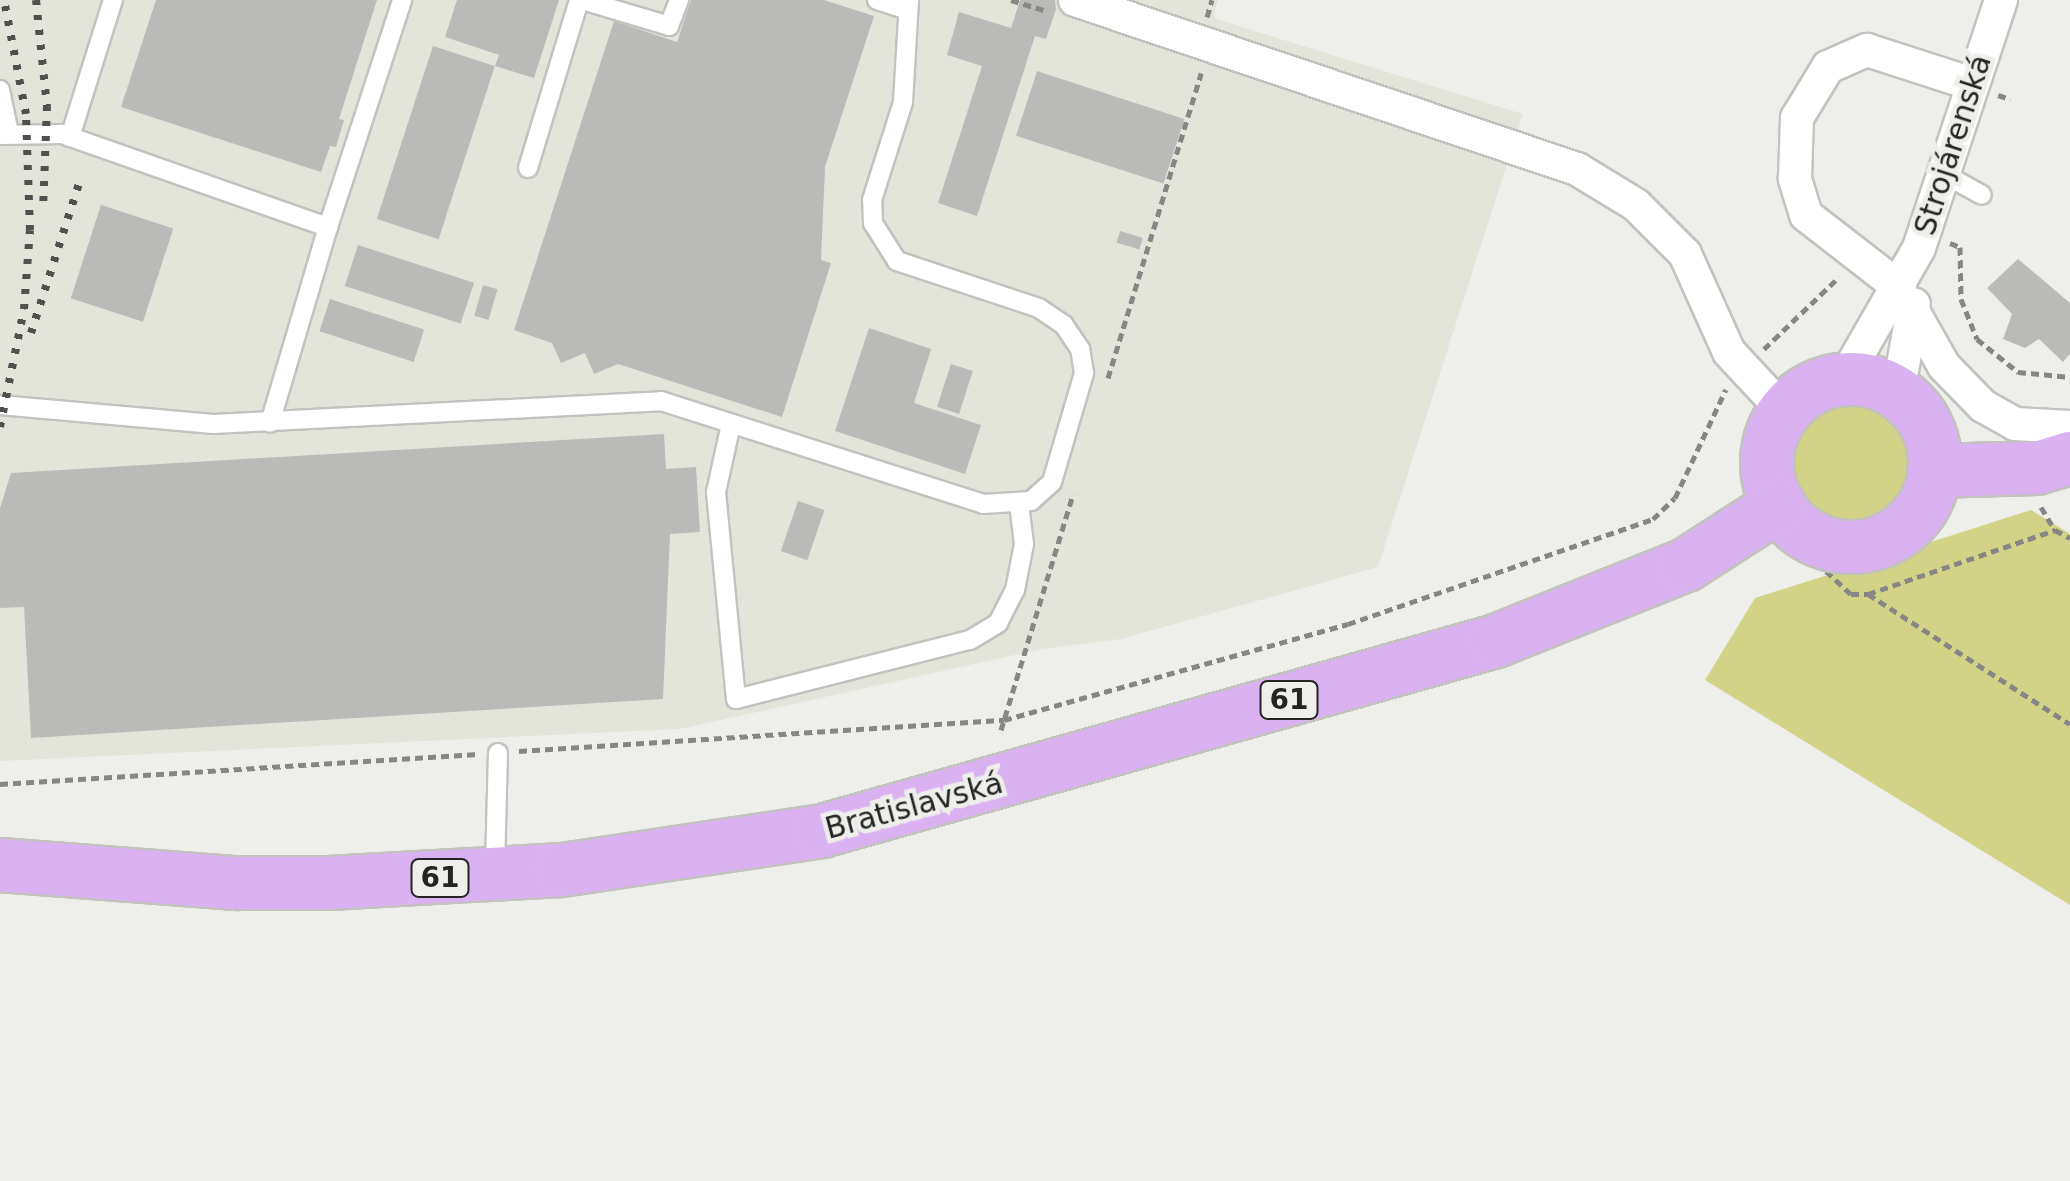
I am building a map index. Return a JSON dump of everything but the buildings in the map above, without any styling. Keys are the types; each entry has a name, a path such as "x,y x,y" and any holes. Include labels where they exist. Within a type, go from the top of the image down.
{"main road":[{"path":"1844,379 1898,393 1929,431 1934,471 1926,500 1908,524 1874,544 1861,570 1814,538 1780,506 1767,460 1784,411 1812,388 1844,379"},
{"path":"1934,471 2037,468 2070,458"},
{"name":"Bratislavská","path":"0,864 236,882 494,875 749,844 876,820 1496,641 1686,565 1780,506"}],"street":[{"name":"Strojárenská","path":"1912,282 1972,84 2002,0"},
{"path":"1062,6 1577,169 1636,205 1686,254 1728,352 1784,411"},
{"path":"1972,84 1866,50 1828,67 1797,118 1795,178 1806,214 1912,282 1944,366 1983,406 2015,424 2070,427"},
{"path":"1844,379 1912,282"},
{"path":"1898,393 1912,282"}],"lane":[{"path":"70,137 113,0"},
{"path":"270,423 328,227 402,0"},
{"path":"528,168 581,0 669,26 679,0"},
{"path":"0,404 270,423 661,401 984,504 1019,504 1052,482 1084,373 1080,350 1064,325 1039,308 897,261 883,246 872,200 903,102 908,5 877,0"},
{"path":"0,90 4,134 70,137 328,227"},
{"path":"1944,174 1982,196"},
{"path":"732,424 716,492 736,699 970,640 998,623 1016,590 1024,544 1019,504"},
{"path":"494,875 498,753"}],"path":[{"path":"1012,0 1062,6"},
{"path":"1107,382 1204,62"},
{"path":"1960,247 1961,299 1977,339 2018,372 2070,377"},
{"path":"1760,354 1851,266"},
{"path":"1001,730 1078,476"},
{"path":"2041,506 2055,530 2070,538"},
{"path":"1861,570 1850,594 1826,571 1861,570 2055,530"},
{"path":"1861,570 2070,724"}],"shaded area":[{"path":"0,0 1218,0 1213,18 1523,114 1378,567 1121,639 1042,649 680,729 0,761"},
{"path":"1850,403 1872,407 1891,420 1904,439 1908,461 1904,483 1891,502 1872,515 1850,519 1828,515 1809,502 1796,483 1792,461 1796,439 1809,420 1828,407"},
{"path":"2031,510 2070,534 2070,905 1705,680 1755,598"}],"railway":[{"path":"0,427 24,309 30,230 26,114 4,0"},
{"path":"36,0 47,106 43,209"},
{"path":"31,333 80,180"}]}
